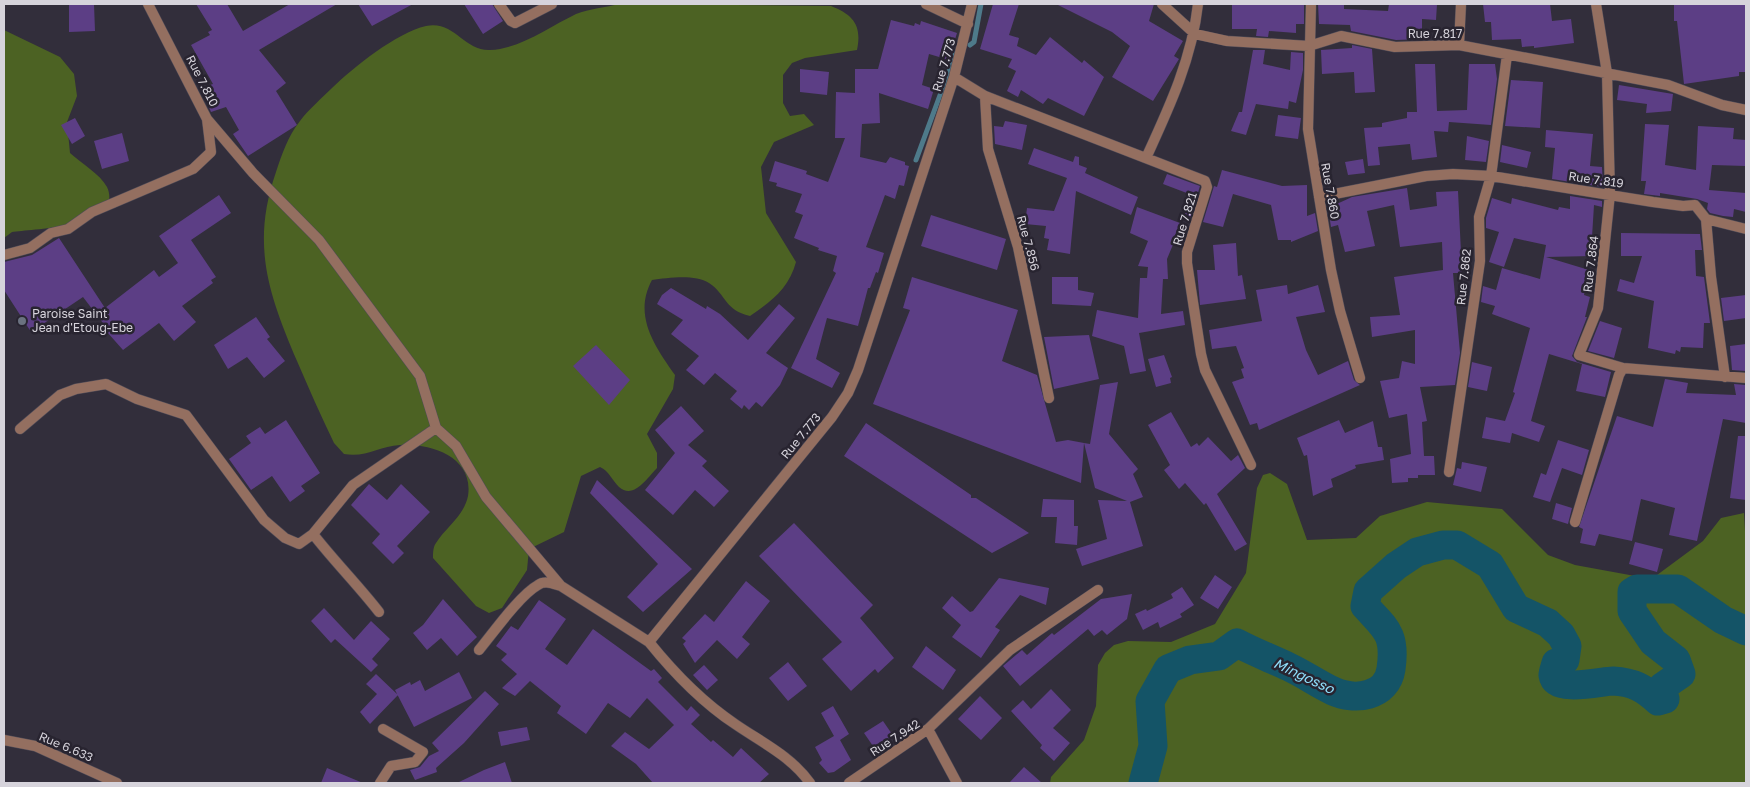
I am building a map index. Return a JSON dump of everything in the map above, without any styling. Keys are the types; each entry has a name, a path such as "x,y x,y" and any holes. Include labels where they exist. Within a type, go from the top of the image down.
{"street":[{"name":"Rue 7.810","path":"4,255 30,248 51,234 68,229 92,212 193,169 211,152 207,119 148,4"},
{"path":"499,4 511,21 515,23 552,4"},
{"path":"926,4 968,24"},
{"name":"Rue 7.773","path":"649,642 826,425 848,393 858,370 954,77 972,4"},
{"name":"Rue 7.817","path":"1162,4 1195,34 1227,41 1309,46 1341,36 1395,47 1459,45 1668,85 1722,105 1746,110"},
{"path":"1146,158 1173,99 1195,34 1198,4"},
{"name":"Rue 7.860","path":"1311,4 1308,129 1340,312 1360,378"},
{"path":"1459,45 1460,4"},
{"name":"Rue 7.864","path":"1596,4 1607,73 1610,194 1598,308 1579,355 1623,368 1746,378"},
{"name":"Rue 7.862","path":"1449,472 1480,261 1479,217 1491,176 1507,55"},
{"name":"Rue 7.821","path":"954,77 985,96 1205,181 1207,187 1187,252 1201,354 1228,420 1251,465"},
{"name":"Rue 7.856","path":"985,96 989,154 1018,247 1048,398"},
{"path":"207,119 252,173 319,240 420,376 436,428 456,446 486,497 561,586"},
{"name":"Rue 7.819","path":"1319,197 1426,176 1453,174 1491,176 1653,202 1696,205 1706,219"},
{"path":"1725,377 1711,277 1706,219 1746,229"},
{"path":"1575,522 1616,382 1623,368"},
{"path":"20,429 60,395 76,389 106,384 137,399 186,415 264,520 285,538 299,544 313,534 353,485 436,428"},
{"path":"313,534 332,559 356,582 379,612"},
{"path":"479,650 539,584 548,582 561,586 649,642 669,666 702,699 800,770 810,783"},
{"path":"928,729 1010,650 1098,590"},
{"path":"380,783 391,766 416,762 423,752 383,729"},
{"name":"Rue 7.942","path":"849,783 928,729 957,783"},
{"name":"Rue 6.633","path":"4,740 34,746 117,783"}],"green space":[{"path":"620,4 831,6 845,13 855,22 858,34 857,50 805,58 792,63 783,75 783,103 790,116 804,114 814,125 774,142 761,167 766,213 796,262 784,287 750,316 735,310 715,288 703,280 681,277 652,280 647,293 645,318 653,341 675,375 673,389 647,434 657,453 657,468 640,486 630,491 619,487 608,473 600,467 581,476 564,532 529,549 527,570 502,608 489,613 476,606 433,558 435,545 463,510 468,496 468,483 464,471 457,462 448,455 425,447 400,445 352,455 344,454 334,443 287,336 271,290 264,246 269,198 286,145 296,127 311,108 332,88 352,70 389,43 414,30 436,25 452,31 473,46 481,49 501,49 523,42 576,14"},
{"path":"4,30 60,57 74,74 77,96 67,122 70,153 104,182 107,187 109,200 103,210 91,218 56,227 12,232 4,238"},
{"path":"1270,473 1287,484 1307,540 1356,538 1380,516 1427,502 1502,509 1548,555 1575,565 1646,578 1653,578 1703,541 1721,518 1744,513 1746,549 1746,780 1744,783 1050,783 1051,777 1084,740 1096,706 1098,665 1105,653 1114,645 1128,641 1171,642 1215,624 1246,573 1257,488 1263,475"}],"building":[{"path":"69,4 94,4 95,31 69,32"},
{"path":"196,4 227,4 243,31 290,4 337,4 259,50 286,83 276,91 297,125 248,156 233,134 239,130 226,107 211,112 201,88 213,84 191,45 210,35 208,32 212,30"},
{"path":"358,4 413,4 372,26"},
{"path":"464,4 492,4 503,21 483,34"},
{"path":"993,4 1019,4 1009,35 1019,38 1017,46 1036,55 1050,37 1082,63 1084,60 1104,77 1084,116 1048,98 1043,104 1021,90 1018,97 1007,91 1016,71 1008,67 1012,59 980,49"},
{"path":"1056,4 1154,4 1149,21 1183,41 1174,56 1179,59 1153,101 1112,77 1130,46 1112,32"},
{"path":"1232,4 1304,4 1304,24 1296,24 1296,33 1269,31 1268,37 1256,36 1257,29 1232,29"},
{"path":"1318,4 1344,4 1344,9 1388,11 1389,4 1437,4 1436,20 1422,19 1422,39 1396,40 1351,31 1350,25 1319,24"},
{"path":"1483,4 1550,4 1552,21 1571,19 1574,43 1534,48 1534,46 1522,47 1521,39 1492,40 1491,22 1485,22"},
{"path":"1674,4 1746,4 1746,72 1739,72 1739,76 1684,84 1677,21 1674,21"},
{"path":"891,20 914,26 915,23 920,25 921,21 957,33 952,49 949,48 946,59 929,54 922,85 934,89 928,109 879,93 880,123 862,124 860,157 886,163 890,157 905,162 905,165 909,166 904,186 899,185 895,199 885,195 866,247 884,253 878,273 876,272 870,288 868,288 858,326 827,318 816,359 840,373 832,388 791,368 836,273 833,271 837,256 818,250 819,248 794,238 803,215 795,212 802,194 776,186 777,183 769,181 775,161 807,171 806,174 828,182 845,138 835,138 836,92 855,93 855,69 878,69"},
{"path":"1352,45 1372,49 1375,92 1355,93 1354,72 1322,74 1321,50 1352,48"},
{"path":"1253,50 1265,50 1263,64 1290,70 1291,52 1303,53 1303,70 1296,103 1289,101 1288,109 1256,104 1246,135 1231,131 1239,112 1242,112"},
{"path":"1415,64 1435,64 1437,111 1467,110 1469,64 1495,64 1497,79 1491,125 1449,122 1448,132 1434,131 1437,157 1412,160 1410,144 1378,147 1380,165 1368,166 1364,128 1382,127 1382,123 1407,118 1407,112 1417,112"},
{"path":"800,69 829,72 827,95 800,92"},
{"path":"1511,80 1543,82 1540,128 1505,126"},
{"path":"1619,85 1673,94 1671,111 1646,113 1647,104 1617,100"},
{"path":"1278,115 1301,118 1298,139 1275,136"},
{"path":"75,118 85,136 72,144 61,125"},
{"path":"1005,121 1027,125 1022,150 995,144 994,126 1003,127"},
{"path":"1645,124 1669,125 1665,165 1696,170 1698,126 1734,128 1733,139 1746,140 1746,166 1712,165 1709,190 1746,193 1746,212 1734,209 1733,217 1723,216 1710,213 1707,209 1708,203 1697,199 1660,193 1660,196 1644,194 1646,181 1641,181"},
{"path":"1546,130 1593,134 1590,166 1602,167 1603,187 1552,179 1555,148 1545,147"},
{"path":"122,133 129,161 102,169 94,141"},
{"path":"1467,136 1489,141 1486,162 1465,160"},
{"path":"1502,145 1531,152 1527,168 1500,162"},
{"path":"1034,148 1073,162 1075,156 1079,157 1079,165 1087,168 1085,173 1138,197 1131,215 1076,191 1070,254 1047,250 1049,239 1044,238 1046,226 1025,224 1027,208 1054,211 1067,178 1028,164"},
{"path":"1363,159 1365,173 1348,175 1345,162"},
{"path":"1222,170 1282,186 1307,185 1307,216 1315,213 1318,231 1291,242 1291,240 1278,240 1271,205 1233,194 1223,227 1203,222 1214,186 1217,187"},
{"path":"1167,174 1200,186 1190,219 1184,217 1192,195 1163,184"},
{"path":"1407,188 1410,210 1437,206 1436,192 1458,191 1462,273 1453,273 1460,353 1455,385 1420,387 1427,421 1422,422 1424,456 1434,456 1435,475 1418,475 1418,478 1408,478 1408,482 1392,483 1390,459 1411,454 1407,414 1389,418 1380,381 1399,378 1402,361 1415,364 1415,330 1372,337 1370,317 1400,315 1394,277 1443,270 1442,242 1400,247 1394,205 1367,211 1375,246 1345,252 1338,225 1331,227 1328,208 1352,197"},
{"path":"219,195 231,213 191,240 216,277 211,280 213,283 182,306 196,322 174,341 159,323 123,350 107,332 109,331 83,297 31,332 4,290 4,262 32,255 59,238 105,308 154,270 159,277 178,263 159,236"},
{"path":"1570,196 1602,201 1602,207 1594,205 1592,237 1599,237 1597,249 1593,249 1592,256 1546,257 1589,270 1584,295 1590,297 1585,317 1587,317 1572,356 1577,362 1611,372 1605,397 1576,391 1582,364 1549,354 1531,421 1545,426 1539,442 1512,433 1510,443 1482,438 1486,417 1505,421 1515,393 1513,392 1530,328 1492,314 1495,306 1481,302 1483,286 1496,290 1502,268 1540,279 1546,245 1514,238 1504,267 1489,262 1499,232 1486,228 1486,218 1492,198 1511,204 1512,198 1558,210 1559,207 1570,209"},
{"path":"1137,207 1188,226 1183,238 1177,235 1167,259 1168,279 1163,279 1161,314 1183,311 1185,325 1139,333 1146,371 1130,374 1124,346 1092,336 1097,310 1138,318 1140,278 1147,278 1148,267 1138,266 1148,241 1130,233"},
{"path":"931,215 1006,239 997,270 921,246"},
{"path":"1621,233 1700,234 1702,250 1695,250 1696,276 1704,277 1710,323 1704,323 1703,348 1681,347 1680,352 1676,350 1675,354 1648,348 1654,301 1617,291 1620,279 1634,283 1642,256 1621,256"},
{"path":"1236,243 1238,276 1242,275 1246,299 1200,305 1197,270 1215,270 1213,245"},
{"path":"912,277 1018,310 1002,361 1037,375 1056,442 1068,440 1084,443 1081,483 873,404 910,310 903,308"},
{"path":"1052,277 1078,277 1078,290 1094,293 1091,306 1052,304"},
{"path":"1287,285 1288,294 1318,285 1325,312 1296,317 1306,350 1318,375 1348,361 1354,380 1360,385 1259,430 1257,423 1250,425 1232,382 1244,378 1241,369 1244,368 1236,346 1212,349 1209,330 1262,321 1256,290"},
{"path":"671,288 706,309 707,306 720,314 748,340 779,304 795,318 766,353 788,368 780,385 762,407 756,402 749,410 744,405 742,409 730,399 737,391 715,373 704,385 686,370 699,356 671,334 683,320 657,304 662,295"},
{"path":"1746,295 1746,318 1724,321 1721,298"},
{"path":"256,317 270,337 267,339 285,361 264,378 247,357 228,369 214,345"},
{"path":"1600,321 1622,328 1614,358 1588,351"},
{"path":"1089,335 1099,379 1054,389 1044,337"},
{"path":"1746,344 1746,371 1732,370 1730,346"},
{"path":"596,345 630,380 609,405 573,366"},
{"path":"1164,355 1172,377 1170,378 1171,383 1156,387 1148,359"},
{"path":"1472,362 1492,367 1487,391 1468,387"},
{"path":"1665,379 1688,383 1686,393 1736,395 1734,384 1746,385 1746,423 1723,419 1697,541 1669,535 1675,508 1641,499 1632,541 1599,534 1595,546 1580,543 1583,529 1579,527 1617,416 1653,427"},
{"path":"1118,382 1109,434 1138,469 1133,474 1143,497 1130,502 1143,546 1082,566 1076,549 1107,539 1098,500 1127,501 1095,488 1084,443 1090,444 1100,385"},
{"path":"681,406 704,431 688,445 707,461 702,466 729,491 714,507 695,490 673,515 645,490 675,453 655,430"},
{"path":"1171,412 1191,447 1197,443 1199,446 1208,437 1231,461 1238,455 1245,468 1217,494 1247,544 1235,551 1206,503 1204,505 1185,483 1179,489 1164,470 1170,465 1148,425"},
{"path":"286,420 320,473 301,486 305,491 290,502 272,476 251,490 229,459 251,443 246,436 260,427 265,434"},
{"path":"1339,420 1345,433 1373,421 1378,447 1382,447 1384,460 1355,465 1356,468 1331,479 1333,487 1313,496 1307,455 1304,456 1297,438"},
{"path":"866,423 971,495 971,498 976,498 1029,533 992,553 844,456"},
{"path":"1738,436 1746,436 1746,500 1730,498"},
{"path":"1558,440 1589,450 1582,475 1562,468 1550,502 1533,497 1541,473 1546,475"},
{"path":"1462,462 1487,467 1481,492 1453,485 1457,468 1461,469"},
{"path":"597,480 692,569 643,612 627,597 658,564 590,493"},
{"path":"369,484 387,500 401,484 430,512 397,546 404,553 393,564 372,543 380,534 351,505"},
{"path":"1043,499 1074,500 1074,526 1078,526 1077,545 1055,543 1057,517 1041,517"},
{"path":"1556,503 1572,508 1568,524 1552,519"},
{"path":"794,523 873,605 860,618 894,658 878,673 875,669 851,691 822,659 842,642 759,556"},
{"path":"1635,542 1663,549 1657,572 1629,564"},
{"path":"1215,575 1232,587 1218,609 1200,598"},
{"path":"999,578 1049,588 1046,605 1020,595 995,627 1000,630 981,658 952,637 961,625 942,608 952,596 970,612 973,611"},
{"path":"746,581 770,601 742,637 750,644 737,659 717,640 695,663 683,644 686,641 682,638 705,614 714,622"},
{"path":"1182,587 1194,605 1180,614 1182,617 1160,628 1158,622 1143,630 1135,614 1146,609 1147,611 1173,598 1171,594"},
{"path":"1132,594 1127,619 1107,635 1102,630 1094,636 1088,629 1020,686 1003,666 1022,650 1027,655 1052,633 1054,635 1101,599"},
{"path":"443,599 477,637 457,656 441,638 427,650 413,633 423,625"},
{"path":"539,600 566,619 545,649 567,665 593,629 651,671 654,669 662,678 658,682 687,711 691,706 700,715 691,724 711,742 713,740 733,757 741,748 769,774 759,783 653,783 636,764 611,746 625,732 649,749 674,725 647,698 630,718 608,703 586,734 557,713 561,706 530,681 515,696 502,688 517,674 501,660 507,654 496,646 511,626 518,630"},
{"path":"324,608 354,640 371,621 390,639 372,659 378,665 371,672 335,639 331,643 311,621"},
{"path":"926,646 956,670 943,690 912,667"},
{"path":"788,662 807,686 788,701 769,678"},
{"path":"704,665 718,680 707,690 693,675"},
{"path":"459,672 472,698 414,727 395,690 410,682 411,685 420,680 425,691"},
{"path":"376,674 398,695 370,724 360,712 377,694 366,684"},
{"path":"1051,689 1071,710 1053,728 1070,743 1054,761 1040,748 1042,745 1011,711 1023,700 1031,709"},
{"path":"485,691 499,704 464,743 436,768 437,772 415,780 410,770 420,767 429,756 439,751 432,743"},
{"path":"980,696 1002,718 981,740 958,719"},
{"path":"833,706 849,734 840,740 851,760 834,772 828,773 819,763 822,760 815,747 834,736 821,713"},
{"path":"883,721 894,737 875,749 864,733"},
{"path":"527,727 530,740 501,746 498,732"},
{"path":"505,762 512,783 457,783 484,770"},
{"path":"1024,767 1042,783 1009,783"},
{"path":"327,768 363,783 321,783"}],"waterway":[{"path":"970,45 974,42 981,4"},
{"path":"916,160 956,52"},
{"name":"Mingosso","path":"1143,783 1153,746 1150,701 1168,669 1190,660 1219,656 1237,643 1289,667 1333,691 1351,696 1360,696 1377,691 1388,678 1391,669 1392,648 1388,633 1365,606 1368,591 1396,566 1417,552 1443,545 1457,545 1490,565 1516,608 1548,623 1561,635 1567,646 1565,660 1556,663 1553,675 1562,684 1580,685 1613,681 1620,682 1638,686 1658,701 1665,699 1662,687 1681,674 1676,660 1653,642 1632,611 1632,592 1637,589 1678,589 1723,620 1746,631"}],"place":[{"name":"Paroise Saint Jean d'Etoug-Ebe","path":"22,321"}]}
